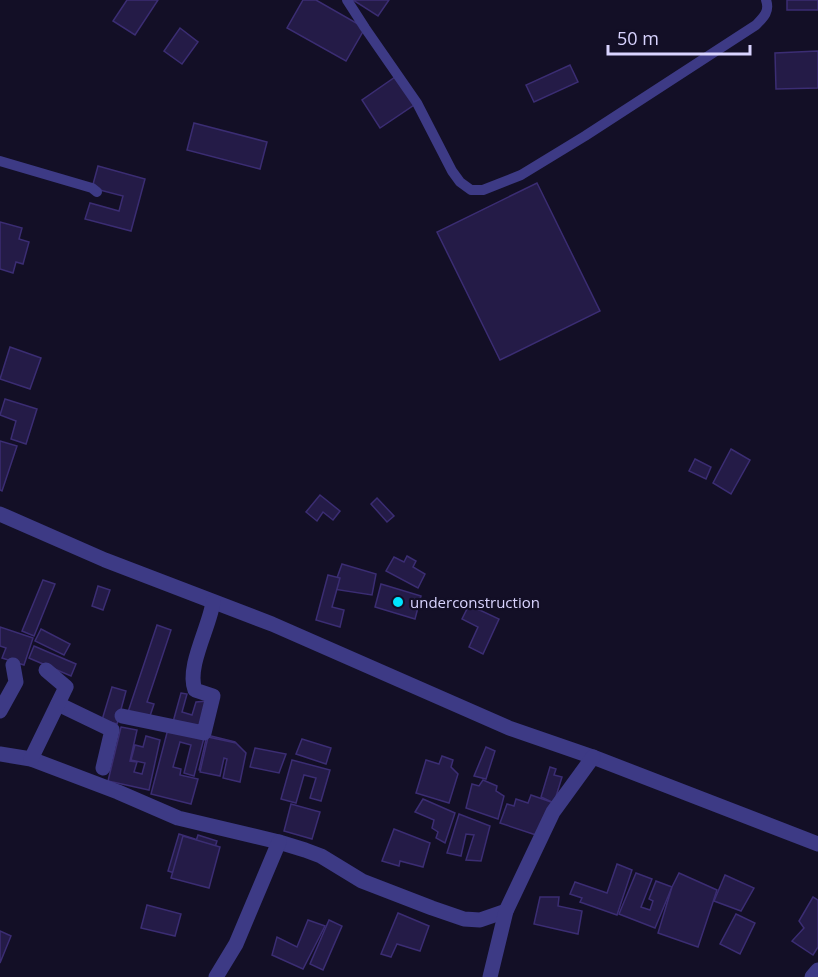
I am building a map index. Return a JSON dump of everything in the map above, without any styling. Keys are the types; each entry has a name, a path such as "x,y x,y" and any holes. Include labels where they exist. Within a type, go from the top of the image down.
{"street":[{"path":"0,514 105,560 293,633 509,728 593,757 818,844"},
{"path":"122,716 204,734 213,696 195,690 192,682 201,639 213,602"},
{"path":"0,711 16,682 13,665"},
{"path":"31,759 66,687 46,670"},
{"path":"58,704 111,730 103,768"},
{"path":"0,754 31,759 178,818 305,850 321,856 362,881 464,919 480,920 507,911"},
{"path":"490,977 507,911 553,812 593,757"},
{"path":"216,977 236,944 279,842"},
{"path":"812,977 818,970"}],"lane":[{"path":"347,0 417,103 452,171 460,182 471,190 483,190 521,175 756,25 766,15 768,5 766,0"},
{"path":"0,161 92,188 97,192"}],"building":[{"path":"127,0 158,0 135,35 113,21"},
{"path":"303,0 316,0 365,28 346,61 287,28"},
{"path":"353,0 389,0 378,16"},
{"path":"787,0 818,0 818,10 787,10"},
{"path":"180,28 198,42 182,64 164,51"},
{"path":"818,51 818,88 776,89 775,53"},
{"path":"570,65 578,82 534,102 526,85"},
{"path":"398,75 417,103 380,128 362,100"},
{"path":"194,123 267,142 260,169 187,150"},
{"path":"98,166 145,179 131,231 85,219 90,203 119,211 123,196 92,188"},
{"path":"537,183 600,311 500,360 437,232"},
{"path":"0,222 22,228 19,239 29,242 23,264 16,262 13,273 0,269"},
{"path":"10,347 41,358 30,389 0,379"},
{"path":"5,399 37,409 26,444 11,439 16,421 0,415"},
{"path":"0,441 17,446 2,491 0,490"},
{"path":"731,449 750,460 731,494 713,483"},
{"path":"695,459 711,467 706,479 689,471"},
{"path":"320,495 340,511 333,520 323,512 317,521 306,512"},
{"path":"377,498 394,516 387,522 371,504"},
{"path":"407,556 416,561 413,567 425,574 418,588 386,571 394,557 404,562"},
{"path":"342,564 376,574 372,595 333,589"},
{"path":"328,575 340,578 332,607 344,610 340,627 316,620"},
{"path":"43,580 55,584 34,636 22,631"},
{"name":"underconstruction","path":"381,584 421,596 415,619 375,607"},
{"path":"98,586 110,590 103,610 92,606"},
{"path":"469,605 499,619 483,654 469,647 478,627 462,619"},
{"path":"157,625 171,630 147,702 154,704 149,719 128,712"},
{"path":"0,627 33,638 24,665 2,658 6,648 0,646"},
{"path":"41,629 70,644 64,655 35,641"},
{"path":"34,646 76,664 71,676 29,658"},
{"path":"112,687 126,691 117,724 102,720"},
{"path":"181,693 187,694 182,712 192,715 196,702 208,701 199,729 173,722"},
{"path":"121,727 137,730 130,761 137,762 134,772 142,774 145,763 131,760 135,745 143,747 146,736 160,740 149,790 108,781"},
{"path":"168,729 204,738 194,776 184,773 191,745 180,742 173,767 181,769 180,775 198,779 191,804 151,794"},
{"path":"207,735 235,742 241,752 234,780 225,778 230,756 220,753 215,773 199,770"},
{"path":"208,737 236,743 246,753 240,782 223,778 227,759 224,758 220,776 200,772"},
{"path":"302,739 331,748 326,764 296,754"},
{"path":"486,747 495,751 486,779 474,776"},
{"path":"255,748 286,754 279,773 250,767"},
{"path":"442,756 453,760 451,767 458,774 449,803 416,793 426,760 439,764"},
{"path":"292,760 330,770 321,801 310,798 316,778 304,775 296,803 281,799"},
{"path":"550,767 556,769 554,775 562,777 554,803 541,797"},
{"path":"483,780 497,786 496,791 504,796 498,819 466,808 472,784 479,786"},
{"path":"531,795 554,803 542,837 500,823 507,804 514,806 516,799 528,803"},
{"path":"423,799 455,813 445,843 436,838 438,832 432,828 434,820 415,812"},
{"path":"291,804 320,812 312,839 284,831"},
{"path":"459,814 490,826 481,861 466,860 474,835 466,834 461,856 447,853"},
{"path":"394,829 430,843 423,867 400,861 399,866 382,861"},
{"path":"179,834 195,839 184,876 168,871"},
{"path":"198,835 217,841 205,880 196,877 204,851 194,847"},
{"path":"183,836 220,847 209,888 171,878"},
{"path":"617,864 632,870 617,915 580,902 582,898 570,894 575,882 607,893"},
{"path":"636,873 652,879 641,907 650,910 653,901 649,899 656,881 672,887 655,928 619,914"},
{"path":"679,873 717,890 698,947 658,933 672,887"},
{"path":"725,875 754,888 741,911 714,901"},
{"path":"540,897 559,897 558,906 582,911 578,934 534,924"},
{"path":"813,897 818,900 818,947 813,955 792,941 804,928 799,921"},
{"path":"147,905 181,914 175,936 141,928"},
{"path":"398,913 429,926 420,951 397,944 391,957 381,954"},
{"path":"736,914 755,923 740,954 720,944"},
{"path":"308,920 325,926 303,969 272,955 277,937 297,947"},
{"path":"329,920 342,926 323,970 310,964"},
{"path":"0,931 11,936 0,963"}],"place":[{"name":"underconstruction","path":"398,602"}]}
